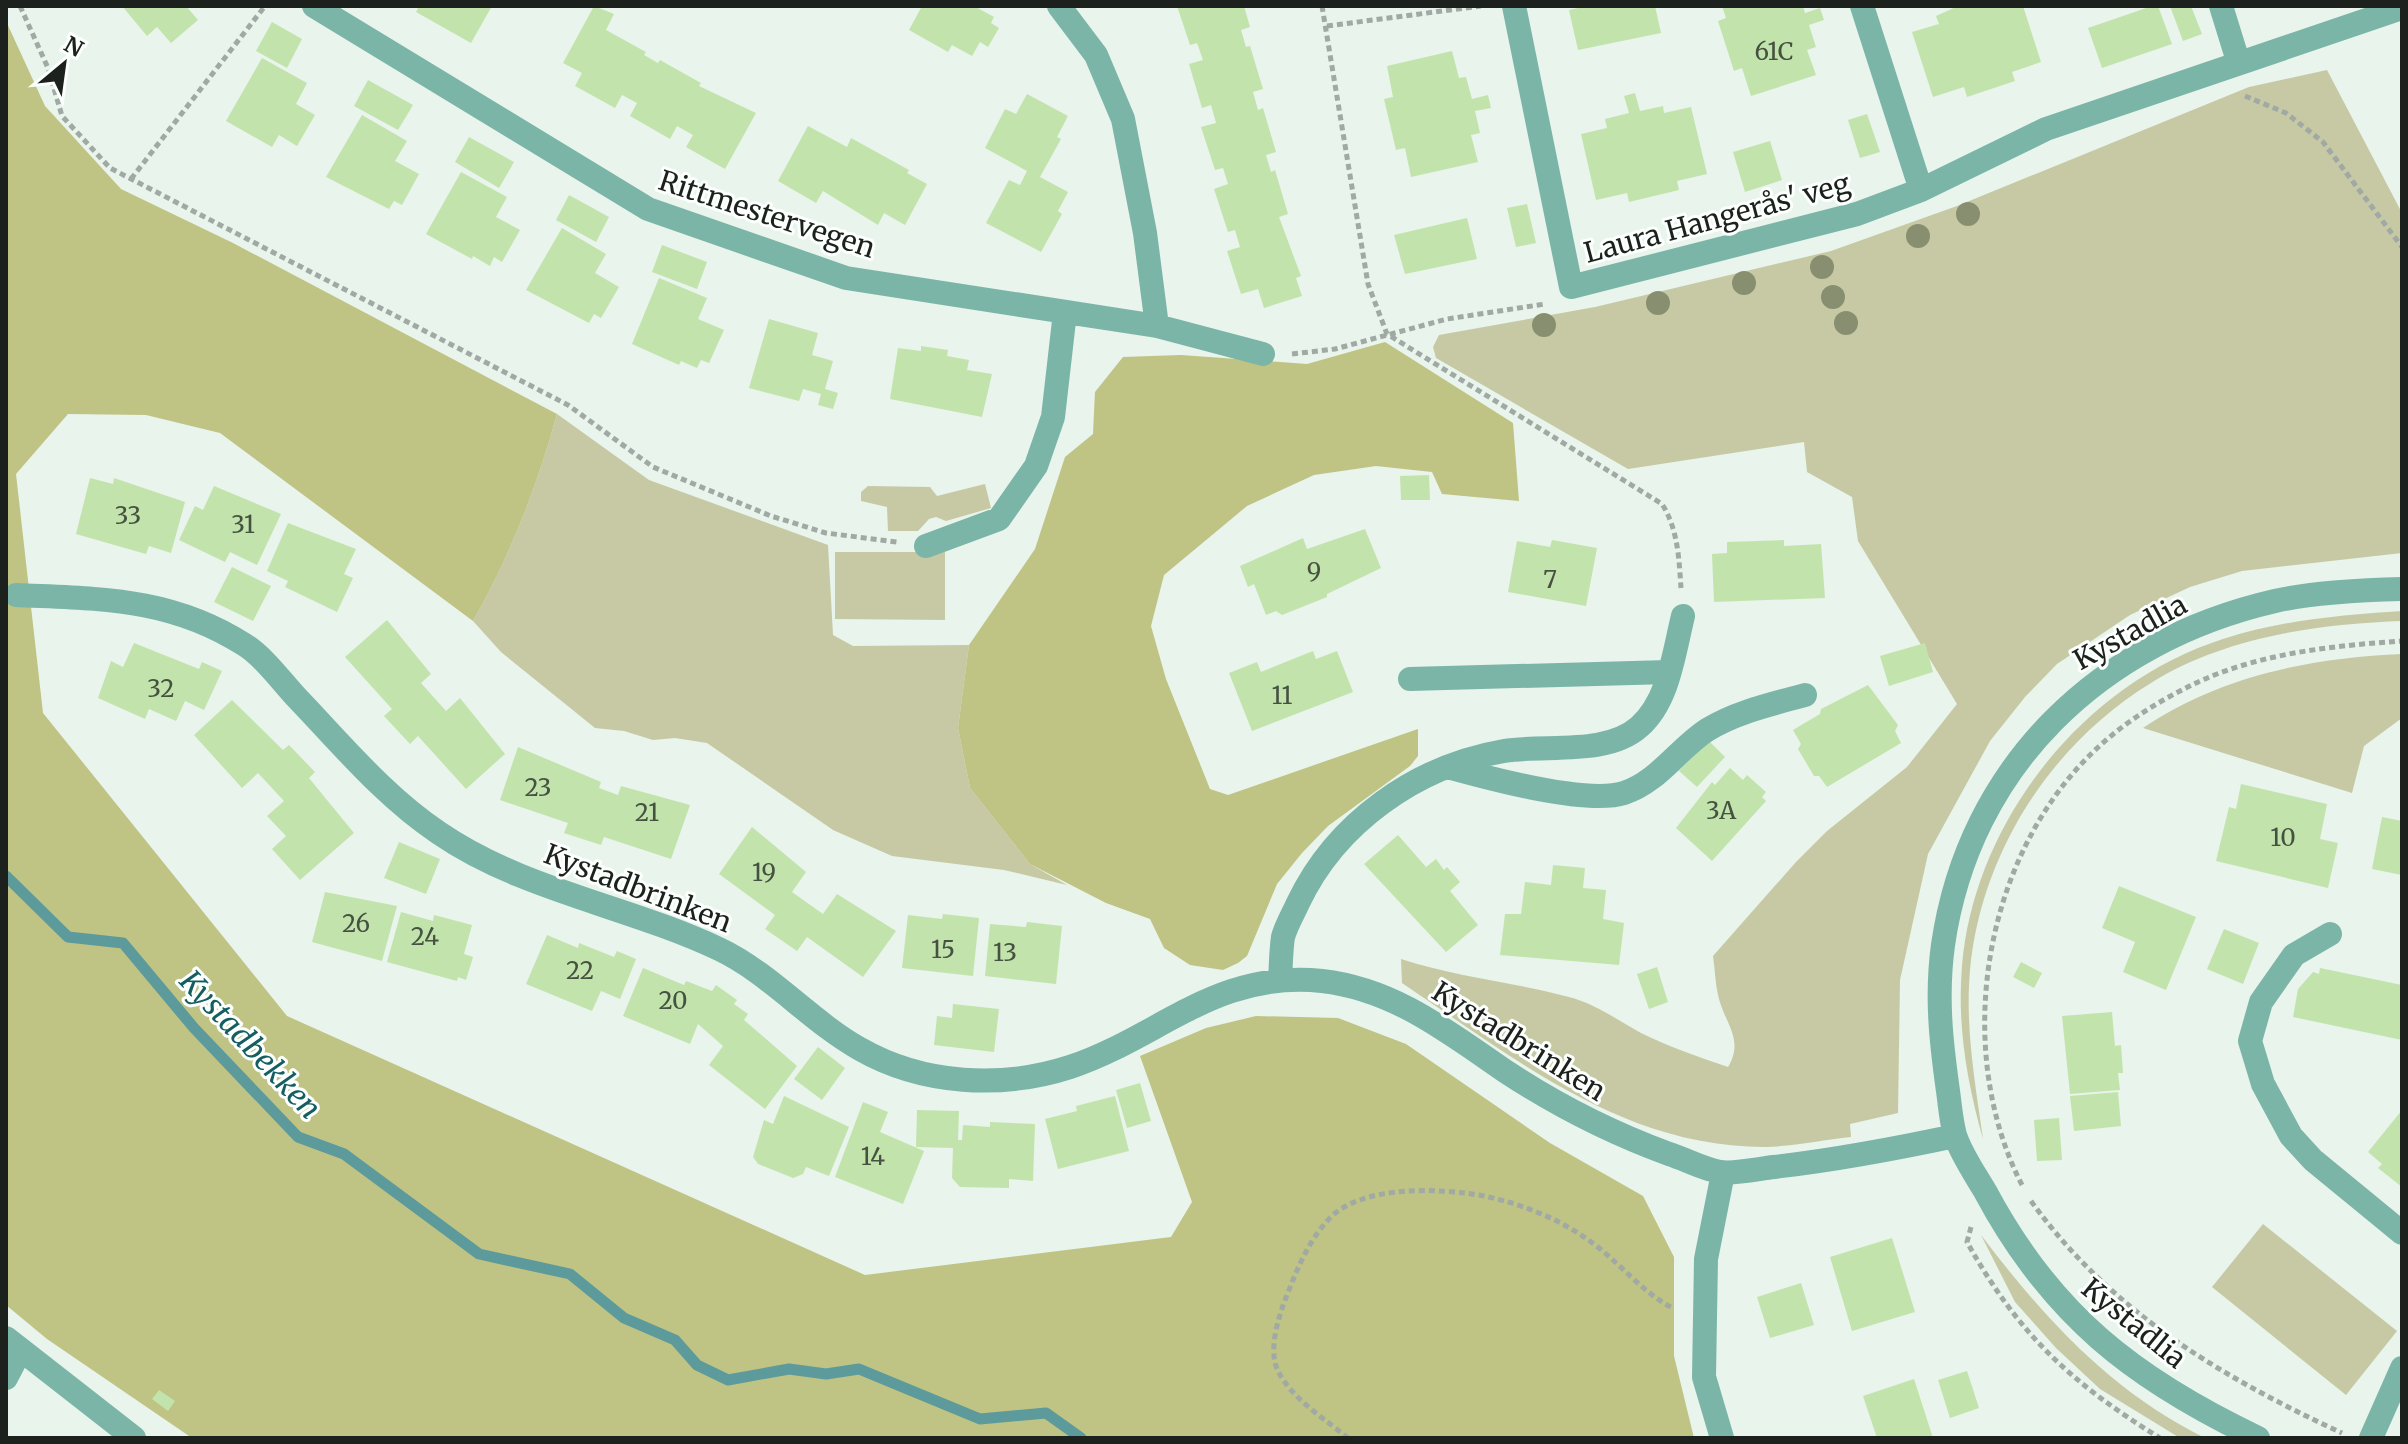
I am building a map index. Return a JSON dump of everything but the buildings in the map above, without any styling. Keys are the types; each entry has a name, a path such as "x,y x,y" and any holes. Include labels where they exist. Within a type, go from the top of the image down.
{"street":[{"name":"Rittmestervegen","path":"314,6 648,209 846,278 1157,326 1263,354"},
{"path":"1059,6 1096,55 1123,119 1145,233 1157,326"},
{"name":"Laura Hangerås' veg","path":"1514,6 1571,287 1768,240 1857,214 1921,190 2046,129 2238,61 2402,8"},
{"path":"1862,6 1921,190"},
{"path":"2221,6 2238,61"},
{"path":"926,546 999,519 1036,466 1053,417 1065,312"},
{"name":"Kystadlia","path":"2258,1438 2192,1406 2088,1331 2056,1298 1995,1211 1955,1136 1937,1017 1948,912 1970,842 2003,781 2025,751 2072,700 2098,679 2188,630 2276,601 2402,589"},
{"name":"Kystadbrinken","path":"16,595 131,600 164,608 249,647 392,798 439,834 490,864 662,924 726,952 860,1049 913,1072 969,1081 1024,1078 1073,1066 1206,1000 1280,979 1326,982 1372,991 1418,1012 1560,1108 1618,1136 1723,1173"},
{"path":"1280,979 1284,934 1314,868 1358,820 1412,784 1446,766 1504,751 1617,742 1640,727 1656,706 1669,672 1683,616"},
{"path":"1410,679 1669,672"},
{"path":"1446,766 1502,781 1602,797 1624,793 1650,779 1705,731 1726,720 1805,695"},
{"path":"2330,934 2294,955 2261,1002 2250,1041 2263,1084 2291,1136 2313,1160 2402,1233"},
{"path":"1722,1438 1704,1377 1706,1259 1723,1173 1862,1157 1955,1136"},
{"path":"6,1378 13,1345 134,1438"},
{"path":"2371,1438 2402,1368"}],"path":[{"path":"20,6 48,68 62,116 110,168 568,405 653,467 771,516 826,533 926,546"},
{"path":"131,179 265,6"},
{"path":"1322,6 1368,284 1387,334 1662,504 1671,518 1676,538 1683,616"},
{"path":"1327,26 1481,6"},
{"path":"2238,93 2286,113 2323,142 2402,247"},
{"path":"1263,354 1305,354 1335,349 1447,319 1548,304"},
{"path":"2338,1431 2217,1369 2147,1323 2067,1249 2026,1193 1998,1130 1990,1085 1986,1000 1998,919 2020,860 2051,805 2089,756 2138,715 2229,668 2335,646 2402,641"},
{"path":"1348,1438 1300,1398 1277,1370 1276,1326 1299,1263 1329,1218 1371,1195 1424,1189 1484,1196 1545,1214 1598,1248 1652,1298 1680,1312 1705,1319"},
{"path":"1971,1225 1967,1242 1995,1292 2035,1342 2080,1384 2160,1438"}],"green space":[{"path":"6,21 45,106 121,189 233,243 557,414 521,520 499,572 473,621 220,433 146,415 68,414 16,474 43,713 287,1016 865,1275 1171,1237 1192,1202 1140,1056 1206,1028 1256,1016 1338,1018 1406,1044 1550,1143 1643,1196 1674,1257 1674,1356 1694,1438 192,1438 47,1339 6,1305"},
{"path":"2327,70 2402,213 2402,553 2242,571 2190,587 2130,615 2057,664 2025,697 1990,741 1928,854 1900,980 1898,1113 1850,1124 1851,1137 1767,1147 1715,1143 1665,1132 1573,1094 1402,983 1401,959 1569,997 1597,1008 1662,1043 1728,1067 1733,1057 1734,1039 1718,995 1713,956 1827,831 1907,767 1957,704 1858,541 1852,497 1807,472 1804,442 1628,469 1436,358 1433,347 1439,335 1595,307 1831,251 1957,206 2249,87"},
{"path":"1385,342 1513,423 1519,501 1442,494 1432,472 1376,466 1314,475 1247,506 1164,575 1151,626 1166,679 1210,789 1228,795 1418,729 1418,756 1410,766 1328,826 1277,884 1247,956 1223,970 1190,965 1164,948 1150,919 1106,903 1030,864 970,788 958,728 969,645 1035,549 1065,457 1093,434 1095,392 1123,357 1181,355 1307,364"},
{"path":"557,414 649,480 828,545 833,635 853,646 969,645 958,728 970,788 1030,864 1067,885 1004,870 892,856 833,830 707,743 675,738 653,740 624,731 595,728 501,652 473,621 499,572 521,520"},
{"path":"985,484 991,508 946,521 936,517 929,519 918,531 888,531 887,507 861,501 861,492 868,486 930,487 937,496"},
{"path":"835,552 945,552 945,620 835,619"},
{"path":"2402,611 2402,621 2338,625 2272,636 2209,654 2179,667 2115,708 2082,737 2053,770 2027,806 2006,844 1989,884 1977,927 1970,970 1969,1013 1983,1139 1965,1054 1961,1010 1962,966 1971,912 1988,860 2013,810 2045,765 2082,724 2125,688 2172,660 2223,639 2267,627"},
{"path":"2402,654 2402,718 2364,746 2352,793 2143,728 2203,695 2267,673 2334,660"},
{"path":"2263,1224 2397,1331 2346,1395 2212,1287"},
{"path":"1981,1235 2029,1295 2081,1350 2139,1398 2205,1438 2180,1438 2100,1389 2056,1348 2015,1302"}],"waterway":[{"name":"Kystadbekken","path":"6,876 68,937 123,943 194,1028 298,1137 344,1154 479,1254 570,1274 624,1318 675,1340 697,1365 728,1380 789,1369 826,1374 859,1369 980,1419 1046,1413 1081,1438"}]}
